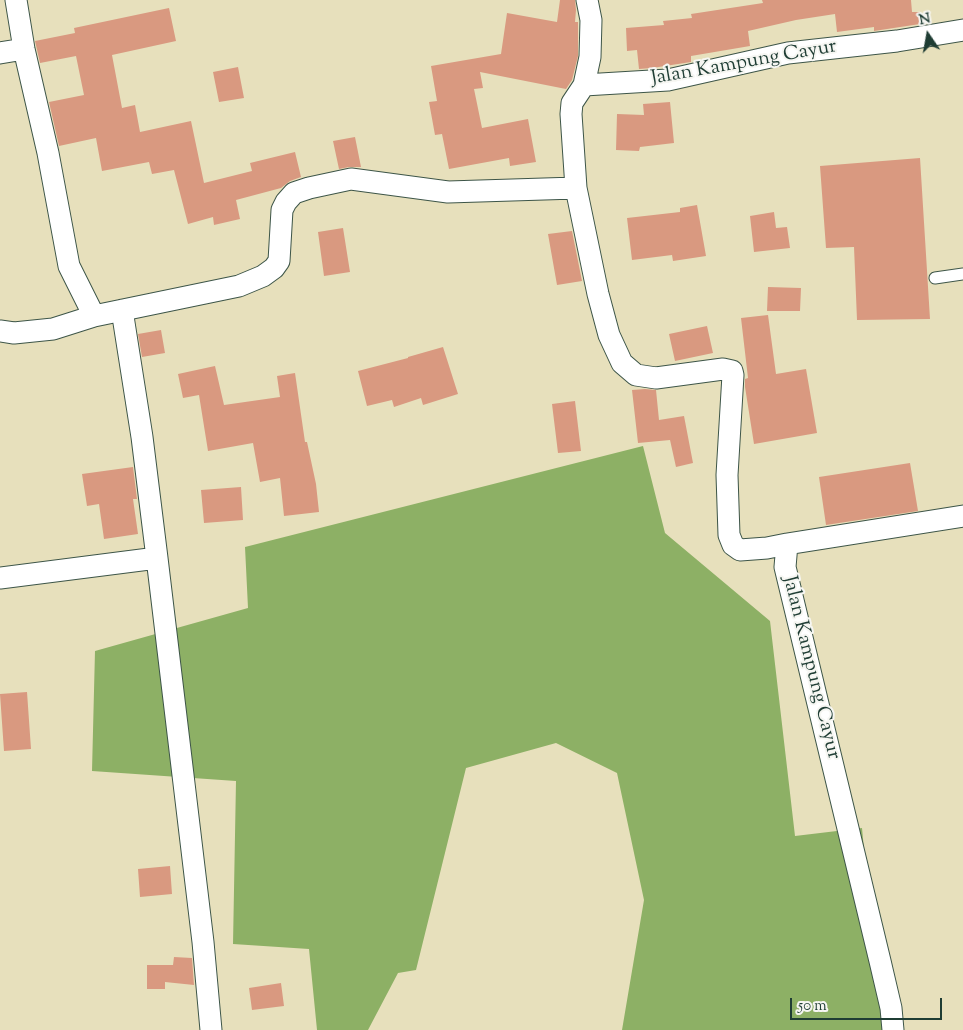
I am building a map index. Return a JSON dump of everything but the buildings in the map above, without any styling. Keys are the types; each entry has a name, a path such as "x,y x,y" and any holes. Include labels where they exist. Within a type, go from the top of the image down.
{"street":[{"path":"16,0 24,49 48,154 69,266 94,316"},
{"path":"587,0 591,20 590,57 584,85 572,103 571,114 576,188 598,294 609,335 622,363 636,375 656,378 723,369 732,371 727,475 729,535 733,545 740,550 767,548 963,516"},
{"name":"Jalan Kampung Cayur","path":"584,85 668,80 788,53 897,41 963,30"},
{"path":"0,54 24,49"},
{"path":"0,331 14,333 53,329 94,316 239,286 263,276 274,268 280,254 282,210 286,202 294,193 309,188 351,179 448,192 576,188"},
{"path":"122,310 142,437 157,558 203,942 211,1030"},
{"name":"Jalan Kampung Cayur","path":"787,544 785,567 891,1008 893,1030"},
{"path":"0,578 157,558"}],"lane":[{"path":"935,278 963,274"}],"green space":[{"path":"643,446 665,533 770,621 795,836 862,828 876,980 889,1030 622,1030 644,900 617,773 556,743 466,768 416,970 398,973 368,1030 317,1030 309,949 233,944 236,781 92,771 95,651 248,608 245,547"}]}
